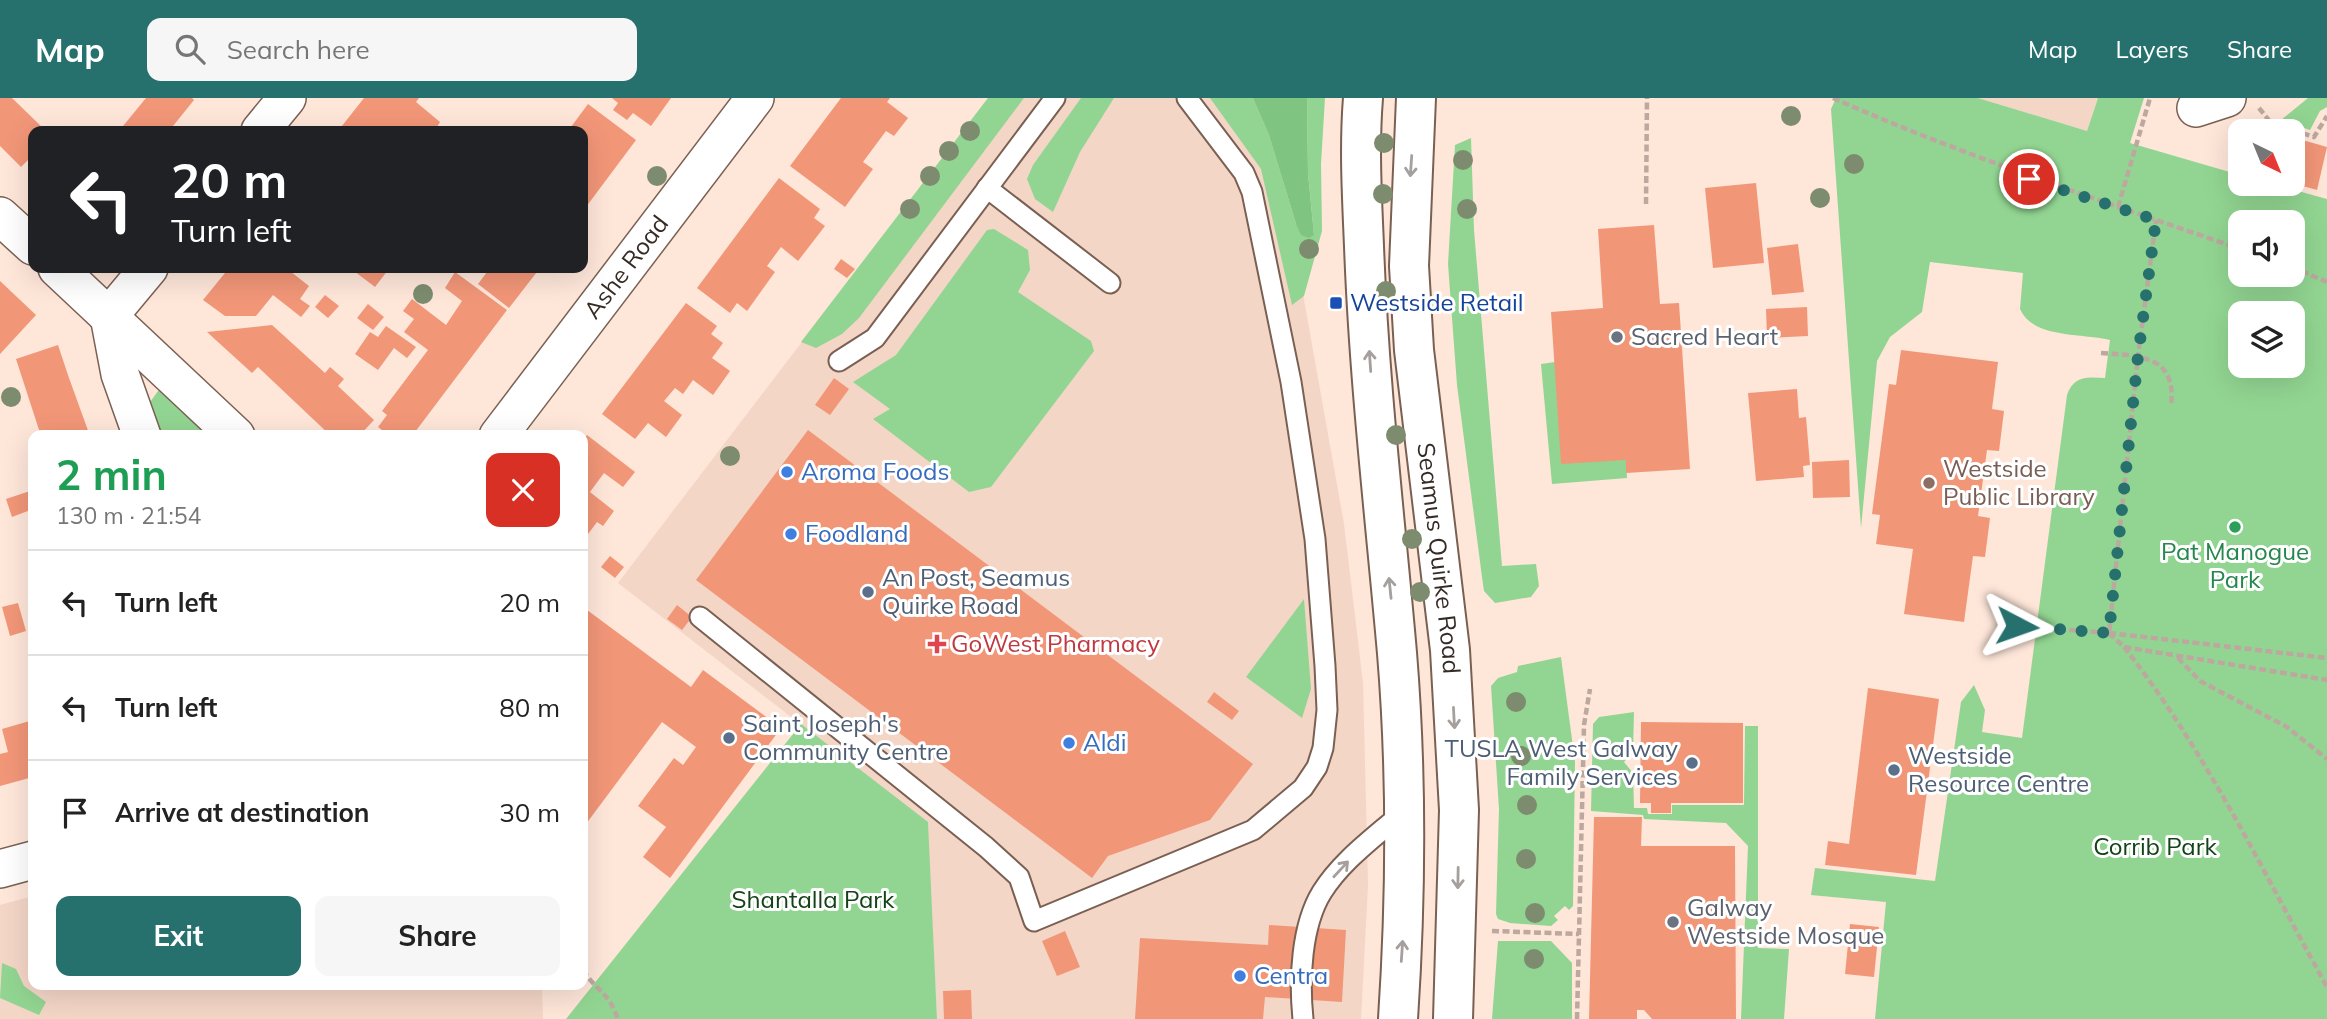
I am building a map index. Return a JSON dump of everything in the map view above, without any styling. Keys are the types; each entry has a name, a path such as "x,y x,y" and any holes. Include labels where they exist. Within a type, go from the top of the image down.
{"main road":[{"path":"1363,98 1360,140 1366,312 1377,467 1397,656 1403,812 1404,926 1398,1019"},
{"name":"Seamus Quirke Road","path":"1416,98 1409,266 1415,350 1450,650 1459,810 1452,1019"}],"street":[{"path":"264,126 287,98"},
{"name":"Ashe Road","path":"504,430 755,98"},
{"path":"0,216 28,241"},
{"path":"62,273 230,430"},
{"path":"109,316 145,273"},
{"path":"109,316 120,374 140,430"},
{"path":"0,869 28,861"}],"lane":[{"path":"839,361 874,338 1055,98"},
{"path":"700,617 986,846 1019,877 1034,921 1253,830 1282,809 1303,788 1317,767 1323,748 1327,710 1317,553 1291,382 1252,192 1244,173 1187,98"},
{"path":"987,188 1110,283"},
{"path":"1303,1019 1301,1000 1308,928 1321,893 1341,868 1403,812"}],"path":[{"path":"1646,204 1647,98"},
{"path":"1833,98 1908,132 2029,179 2228,244"},
{"path":"2118,207 2150,98"},
{"path":"2251,98 2271,123 2314,138 2327,116"},
{"path":"2109,633 2138,356 2156,220"},
{"path":"2305,273 2327,282"},
{"path":"2101,353 2138,356 2151,360 2167,372 2171,380 2171,405"},
{"path":"2017,626 2109,633 2327,658"},
{"path":"2109,633 2124,647 2152,683 2221,791 2327,988"},
{"path":"2124,647 2177,658 2327,680"},
{"path":"2177,658 2200,681 2287,727 2327,759"},
{"path":"1577,1019 1584,725 1590,689"},
{"path":"1491,930 1579,934"},
{"path":"588,977 610,998 618,1019"}],"shaded area":[{"path":"988,98 1268,98 1344,524 1363,683 1368,885 1361,1019 937,1019 927,822 618,583"},
{"path":"1978,98 2098,98 2087,131"},
{"path":"28,897 28,990 542,990 543,1019 0,1019 0,905"}],"green space":[{"path":"988,98 1024,98 859,318 842,334 816,348 801,342"},
{"path":"1081,98 1114,98 1080,152 1053,212 1035,199 1027,179 1033,165"},
{"path":"1210,98 1253,98 1269,135 1296,224 1314,235 1308,173 1307,98 1325,98 1321,164 1322,231 1304,296 1292,305 1261,169"},
{"path":"1253,98 1307,98 1308,173 1314,235 1309,238 1301,235 1296,224 1269,135"},
{"name":"Corrib Park","path":"1836,98 1978,98 2087,131 2098,98 2144,98 2130,143 2228,172 2228,196 2305,196 2305,193 2327,199 2327,1019 1875,1019 1886,902 1811,895 1815,868 1935,881 1961,702 1974,685 1985,710 1982,732 2022,738 2067,395 2070,388 2082,379 2105,378 2110,340 2047,330 2026,319 2020,309 2023,273 1930,262 1922,312 1890,337 1877,361 1861,528 1831,109"},
{"path":"2308,98 2327,98 2327,107 2320,111 2310,130 2305,128 2305,119 2282,119"},
{"path":"1471,138 1474,230 1502,566 1536,564 1539,586 1531,597 1495,603 1484,591 1482,577 1457,385 1448,264 1455,145"},
{"path":"994,229 1028,250 1030,270 1018,292 1091,341 1094,351 991,487 969,492 873,419 890,409 853,382 896,355 987,230"},
{"path":"1555,362 1626,460 1627,478 1552,484 1541,364"},
{"path":"158,391 167,391 211,430 158,430 148,405"},
{"path":"1304,599 1311,689 1302,718 1246,677"},
{"path":"1561,657 1575,762 1573,906 1569,910 1565,906 1554,916 1558,920 1551,926 1510,923 1498,919 1496,914 1499,809 1491,686 1498,678 1517,672 1518,666"},
{"path":"1634,712 1633,752 1624,762 1633,773 1634,808 1647,808 1648,814 1672,814 1672,805 1744,805 1745,726 1758,726 1758,948 1789,949 1784,1019 1741,1019 1748,846 1726,823 1644,819 1643,815 1591,811 1593,724 1599,717"},
{"name":"Shantalla Park","path":"801,724 928,822 937,1019 566,1019"},
{"path":"1498,941 1551,941 1572,963 1572,1019 1492,1019"},
{"path":"2,963 16,969 24,986 46,1002 39,1015 0,998"}],"building":[{"path":"0,98 12,98 41,126 28,126 28,160 21,167 0,146"},
{"path":"146,98 194,100 173,126 123,126"},
{"path":"364,98 419,98 416,102 440,122 438,126 342,126"},
{"path":"612,98 671,98 651,126 633,113 627,120 613,110 618,103"},
{"path":"841,98 890,98 887,102 908,118 894,136 886,131 863,162 873,169 845,207 790,166"},
{"path":"588,104 636,140 588,204 588,126 572,126"},
{"path":"2305,141 2327,147 2317,190 2305,187"},
{"path":"779,178 820,209 814,218 825,226 798,261 781,247 767,266 775,272 747,311 737,303 730,313 697,288"},
{"path":"1756,183 1764,263 1713,268 1705,188"},
{"name":"Sacred Heart","path":"1654,225 1660,304 1679,303 1690,469 1626,473 1626,460 1561,464 1551,312 1603,308 1598,229"},
{"path":"1798,244 1804,292 1772,295 1767,248"},
{"path":"841,259 855,269 847,278 834,269"},
{"path":"225,273 292,273 309,286 300,299 310,306 301,317 273,295 256,316 225,316 203,300"},
{"path":"357,273 386,273 375,287"},
{"path":"456,273 507,310 417,430 382,430 378,427 387,415 382,411 428,350 404,332 414,319 403,311 412,299 446,325 462,301 445,288"},
{"path":"486,273 536,273 509,308 478,284"},
{"path":"0,281 36,315 0,354"},
{"path":"325,295 339,306 328,318 315,307"},
{"path":"686,303 717,326 711,334 723,343 712,358 730,371 713,395 693,380 683,394 675,388 664,401 682,415 666,437 648,423 635,439 602,414"},
{"path":"368,304 384,317 373,330 357,318"},
{"path":"1807,307 1808,336 1767,338 1766,309"},
{"path":"272,325 325,373 330,367 344,379 338,386 374,420 365,430 325,430 258,367 252,373 207,332"},
{"path":"386,326 416,347 407,358 394,348 378,370 355,354 370,332 378,337"},
{"path":"58,345 88,430 39,430 16,359"},
{"name":"Westside Public Library","path":"1901,350 1998,362 1992,409 2004,411 1999,451 1987,450 1978,516 1990,518 1985,557 1973,556 1964,622 1904,614 1913,549 1876,544 1880,515 1872,514 1889,384 1896,385"},
{"path":"834,378 849,389 830,415 815,405"},
{"path":"1797,389 1799,418 1806,417 1810,465 1803,466 1804,477 1756,481 1748,393"},
{"path":"808,430 1253,764 1210,820 1108,856 1092,878 696,580"},
{"path":"588,436 635,472 623,487 604,473 590,492 614,511 603,526 597,522 588,534"},
{"path":"1849,460 1850,497 1813,498 1812,462"},
{"path":"28,492 28,511 12,517 6,499"},
{"path":"610,556 624,567 615,578 601,567"},
{"path":"18,603 26,631 10,636 2,607"},
{"path":"677,605 692,617 682,630 667,619"},
{"name":"Saint Joseph's Community Centre","path":"588,611 691,687 703,670 781,728 670,878 643,857 666,827 638,806 674,758 683,765 696,747 662,722 588,821"},
{"name":"Westside Resource Centre","path":"1868,688 1939,699 1916,875 1825,865 1828,841 1849,844"},
{"path":"1214,692 1239,711 1232,720 1207,702"},
{"path":"28,721 28,778 0,786 0,754 8,752 2,729"},
{"name":"TUSLA West Galway Family Services","path":"1641,722 1743,723 1743,803 1671,803 1671,813 1651,813 1651,803 1640,803"},
{"path":"1594,817 1642,817 1641,846 1735,846 1736,1019 1652,1019 1644,1010 1637,1010 1637,1019 1589,1019"},
{"path":"1850,924 1879,927 1874,977 1845,974"},
{"path":"1269,925 1346,930 1342,1002 1265,997 1263,1019 1135,1019 1140,938 1268,945"},
{"path":"1065,931 1080,967 1057,976 1042,941"},
{"path":"971,990 972,1019 944,1019 943,991"}],"place":[{"name":"Westside Retail","path":"1336,303"},
{"name":"Sacred Heart","path":"1617,337"},
{"name":"Aroma Foods","path":"787,472"},
{"name":"Westside Public Library","path":"1929,483"},
{"name":"Pat Manogue Park","path":"2235,527"},
{"name":"Foodland","path":"791,534"},
{"name":"An Post, Seamus Quirke Road","path":"868,592"},
{"name":"GoWest Pharmacy","path":"937,644"},
{"name":"Saint Joseph's Community Centre","path":"729,738"},
{"name":"Aldi","path":"1069,743"},
{"name":"TUSLA West Galway Family Services","path":"1692,763"},
{"name":"Westside Resource Centre","path":"1894,770"},
{"name":"Galway Westside Mosque","path":"1673,922"},
{"name":"Centra","path":"1240,976"}],"route":[{"path":"2017,626 2109,633 2138,356 2156,220 2029,179"}]}
